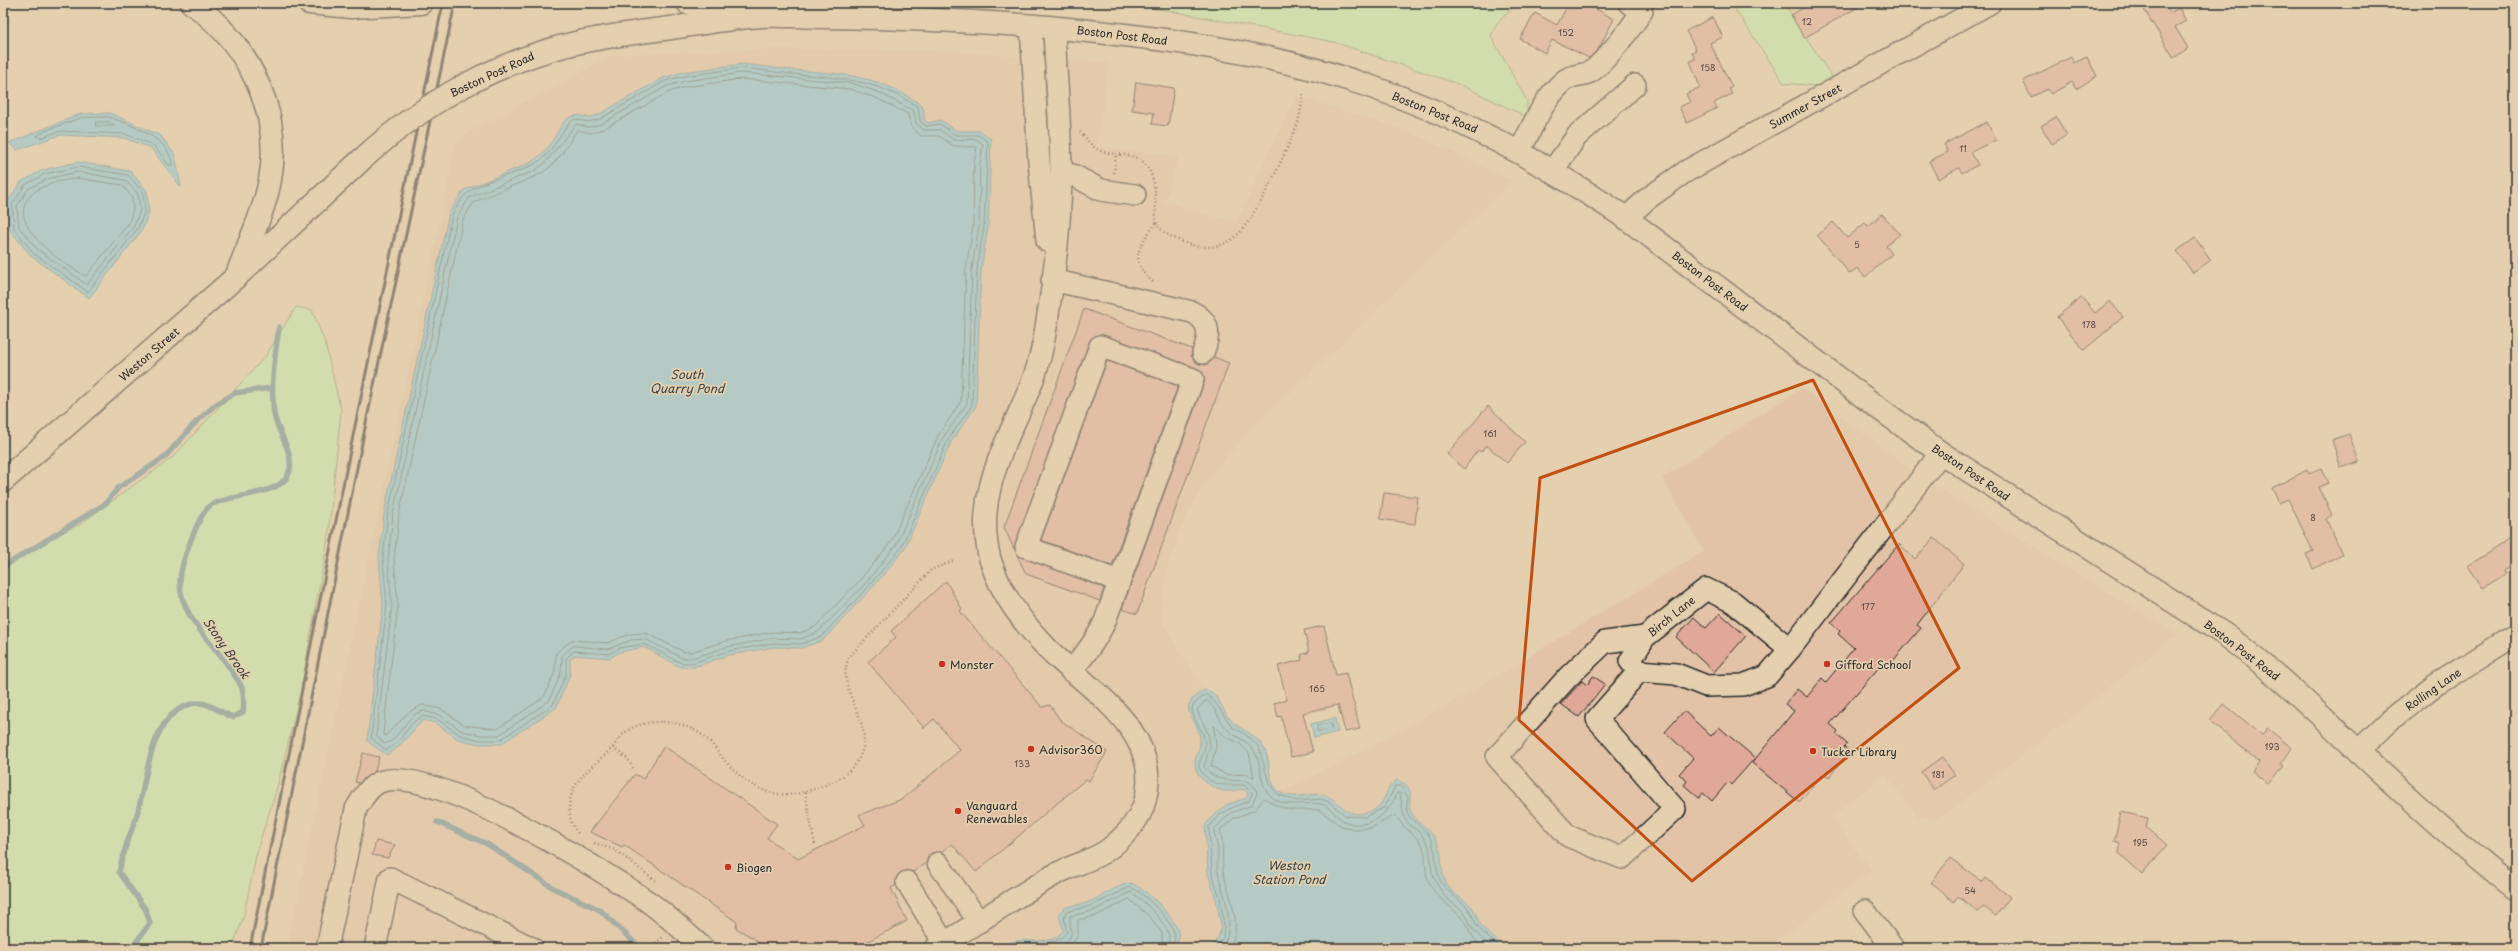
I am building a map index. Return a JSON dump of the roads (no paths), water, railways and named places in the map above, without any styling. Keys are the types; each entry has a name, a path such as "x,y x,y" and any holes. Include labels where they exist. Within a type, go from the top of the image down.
{"main road":[{"path":"192,3 225,32 246,60 260,88 270,132 272,167 268,190 236,277"},
{"path":"309,3 347,7 379,4 421,3"},
{"name":"Boston Post Road","path":"688,3 816,10 862,10 1054,28 1190,43 1265,58 1318,71 1412,102 1487,134 1553,170 1626,218 1877,407 1941,453 2224,634 2254,655 2292,688 2358,752 2427,815 2515,889"},
{"name":"Boston Post Road","path":"293,224 359,162 408,120 448,94 481,77 535,53 581,40 760,7"},
{"name":"Weston Street","path":"3,481 236,277 293,224"}],"street":[{"path":"1520,151 1540,113 1559,86 1569,77 1595,68 1635,22 1642,11 1629,3"},
{"name":"Summer Street","path":"1626,218 1647,198 1685,172 1990,3"},
{"path":"1031,26 1039,162 1052,280"},
{"path":"907,882 940,946 1056,874 1105,851 1129,830 1145,802 1148,772 1145,757 1137,740 1114,709 1044,645 1012,605 999,584 985,536 985,512 989,485 996,462 1031,384 1040,356 1052,280 1061,173 1054,28"},
{"path":"1553,170 1576,136 1635,85"},
{"path":"1061,173 1073,175 1101,190 1135,196"},
{"path":"1052,280 1192,312 1203,319 1208,330 1203,353"},
{"path":"1071,671 1098,635 1119,581 1193,380 1100,346 1026,547 1119,581"},
{"path":"1645,637 1605,642 1568,677 1497,757 1568,836 1622,858 1675,809 1597,718 1639,671 1676,674 1706,686 1743,685 1767,676 1790,649 1941,453"},
{"name":"Birch Lane","path":"1639,671 1630,661 1645,637 1672,614 1706,589 1733,602 1790,649"},
{"name":"Rolling Lane","path":"2358,752 2389,721 2434,686 2515,635"},
{"path":"327,948 353,864 356,809 364,796 381,781 399,779 424,785 469,801 559,847 593,866 651,904 704,948"},
{"path":"938,863 979,922"},
{"path":"375,948 390,878 532,948"},
{"path":"1865,911 1893,948"}],"water":[{"name":"South Quarry Pond","path":"742,64 852,76 880,83 907,96 921,105 924,110 924,119 928,123 940,120 957,131 979,131 991,139 988,227 981,270 976,406 951,442 904,550 871,589 823,640 802,648 775,647 729,655 694,667 680,667 644,647 620,652 610,658 575,655 570,659 570,675 556,708 501,744 479,744 458,739 435,723 423,720 399,746 387,755 367,741 383,605 379,559 384,513 449,213 464,190 530,163 538,157 547,149 560,127 569,118 581,116 589,118 598,115 663,78 683,72"},
{"path":"110,113 161,136 175,155 181,187 151,148 124,138 60,135 17,150 9,143 80,114"},
{"path":"78,162 130,171 147,191 149,212 142,230 89,298 31,256 10,230 7,203 21,182 43,170"},
{"name":"Weston Station Pond","path":"1204,690 1213,693 1229,718 1257,739 1261,744 1267,755 1273,784 1282,793 1288,796 1325,795 1346,810 1359,814 1378,807 1389,788 1397,780 1404,784 1410,792 1410,810 1419,822 1431,833 1437,842 1441,854 1444,879 1447,885 1454,893 1471,906 1483,928 1505,948 1211,948 1219,936 1221,926 1216,899 1208,874 1205,826 1210,819 1226,805 1246,798 1248,793 1243,789 1226,791 1219,790 1209,785 1197,773 1195,763 1200,746 1200,739 1189,708 1190,703 1195,697"},
{"path":"1335,718 1338,732 1314,738 1311,724"},
{"path":"1131,883 1145,891 1160,905 1173,921 1179,936 1176,948 1001,948 1008,943 1016,941 1042,941 1057,937 1063,931 1060,920 1060,913 1062,910 1086,903 1119,887"}],"waterway":[{"name":"Stony Brook","path":"132,948 150,923 146,910 119,872 125,848 138,811 152,749 159,734 167,721 177,710 191,704 202,703 233,717 243,712 244,703 241,686 226,663 192,619 182,595 180,582 186,553 195,529 206,510 211,505 220,501 269,490 279,485 286,478 290,469 289,455 276,421 273,403 274,370 279,327"},
{"path":"3,567 105,504 118,488 165,457 193,425 215,405 235,393 271,388"},
{"path":"437,822 487,844 555,889 600,910 640,948"}],"railway":[{"path":"250,948 356,421 443,3"},
{"path":"261,948 366,423 455,3"}],"place":[{"name":"Monster","path":"942,664"},
{"name":"Gifford School","path":"1827,664"},
{"name":"Advisor360","path":"1031,749"},
{"name":"Tucker Library","path":"1813,751"},
{"name":"Vanguard Renewables","path":"958,811"},
{"name":"Biogen","path":"728,867"}]}
